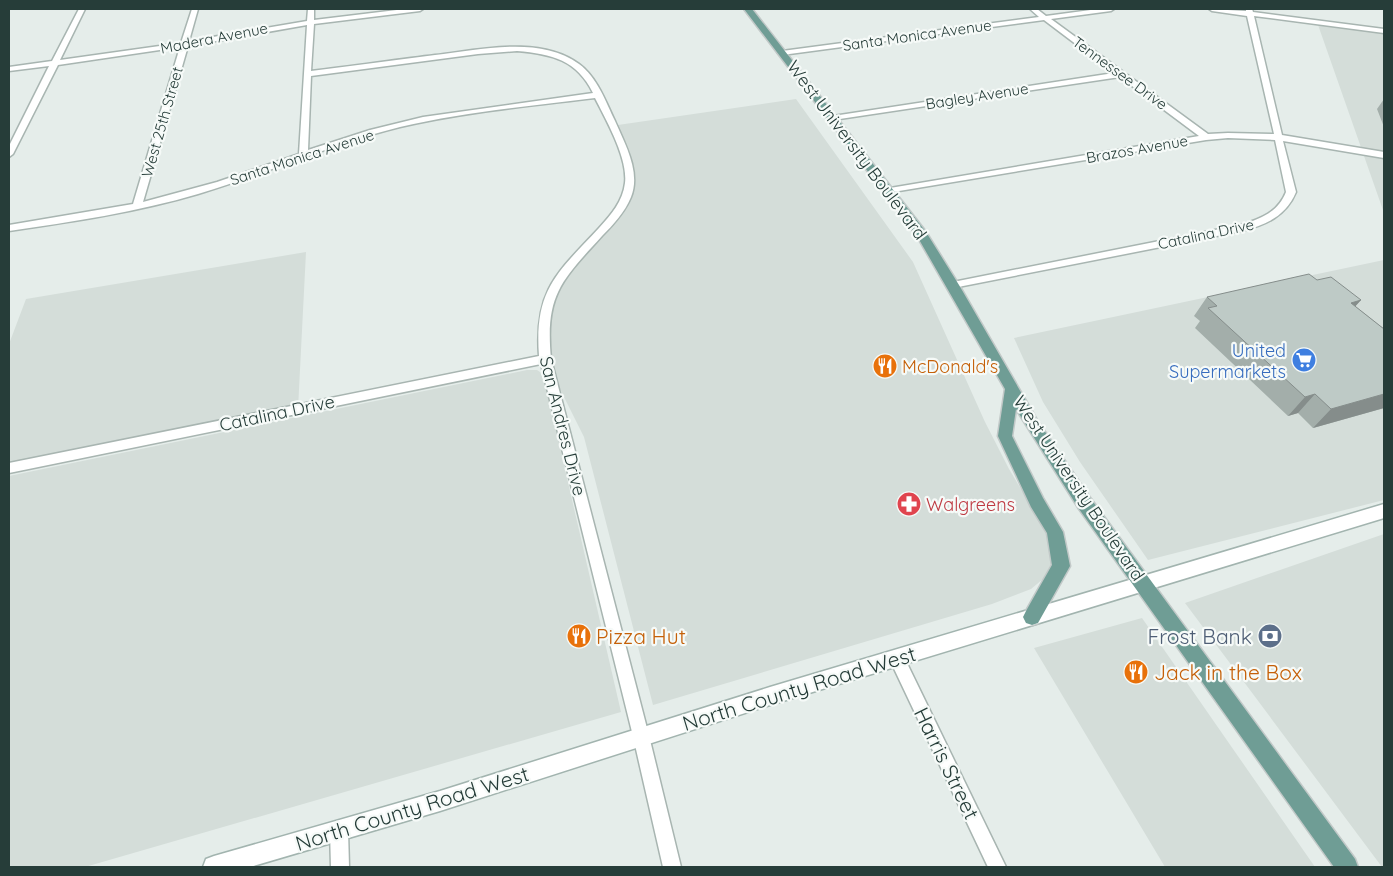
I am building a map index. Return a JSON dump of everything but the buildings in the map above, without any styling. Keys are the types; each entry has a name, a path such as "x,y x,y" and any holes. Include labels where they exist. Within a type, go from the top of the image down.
{"main road":[{"name":"West University Boulevard","path":"748,9 890,191 934,252 1032,424 1085,504 1347,867"},
{"path":"1012,389 1006,436 1037,502 1055,532 1061,566 1032,617"},
{"name":"North County Road West","path":"214,867 440,801 641,736 1384,511"}],"street":[{"path":"9,154 82,9"},
{"name":"West 25th Street","path":"137,206 195,9"},
{"path":"303,155 311,9"},
{"name":"Madera Avenue","path":"9,69 134,53 259,29 420,9"},
{"name":"Tennessee Drive","path":"1033,9 1206,137"},
{"name":"Santa Monica Avenue","path":"782,52 1111,9"},
{"path":"1212,9 1249,11 1384,31"},
{"name":"Catalina Drive","path":"953,285 1260,222 1274,215 1284,206 1291,192 1249,11"},
{"name":"San Andres Drive","path":"307,74 481,52 523,49 552,54 572,61 586,72 597,95 627,163 630,182 627,197 619,212 564,270 552,292 544,316 545,359 641,736 672,867"},
{"name":"Bagley Avenue","path":"833,118 1122,74"},
{"name":"Santa Monica Avenue","path":"9,228 137,206 195,192 303,155 424,120 597,95"},
{"name":"Brazos Avenue","path":"890,191 1206,137 1250,134 1384,155"},
{"name":"Catalina Drive","path":"9,468 545,359"},
{"name":"Harris Street","path":"898,658 997,867"},
{"path":"340,830 340,867"}],"shaded area":[{"path":"1317,22 1384,31 1384,213"},
{"path":"796,99 913,262 985,422 1009,469 1045,529 1052,547 1052,562 1043,579 1031,589 992,604 653,705 584,437 545,359 549,297 622,208 630,177 611,126"},
{"path":"306,252 298,409 9,467 9,344 26,299"},
{"path":"1384,260 1384,500 1148,560 1080,462 1043,402 1014,338"},
{"path":"527,370 537,370 543,374 621,712 85,867 9,867 9,476"},
{"path":"1384,534 1384,867 1382,867 1185,603"},
{"path":"1142,618 1315,867 1165,867 1034,648"}],"place":[{"name":"United Supermarkets","path":"1304,360"},
{"name":"McDonald's","path":"885,366"},
{"name":"Walgreens","path":"909,504"},
{"name":"Pizza Hut","path":"579,636"},
{"name":"Frost Bank","path":"1270,636"},
{"name":"Jack in the Box","path":"1136,672"}]}
